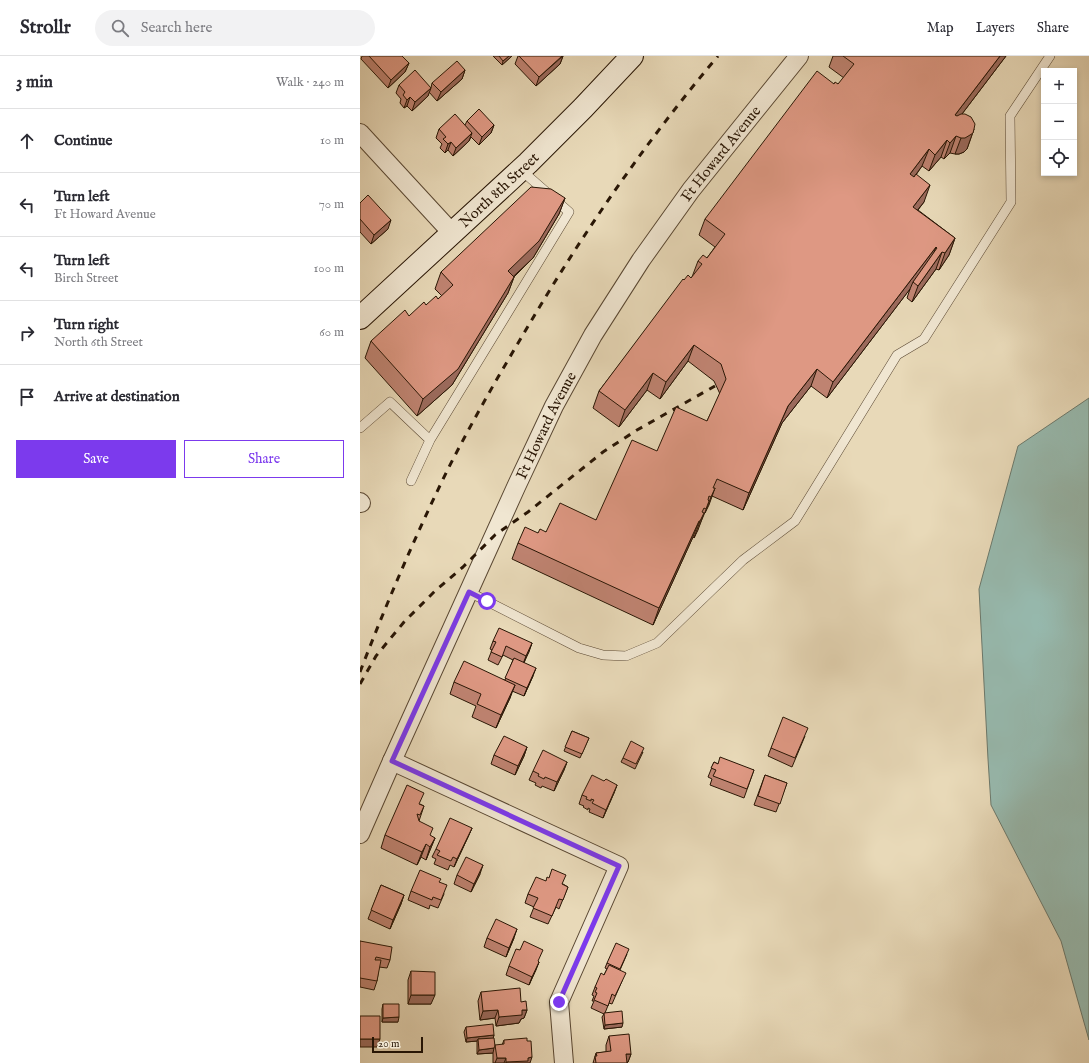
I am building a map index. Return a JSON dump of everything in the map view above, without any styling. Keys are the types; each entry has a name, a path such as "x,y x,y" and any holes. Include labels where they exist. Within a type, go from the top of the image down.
{"main road":[{"name":"North 8th Street","path":"360,318 521,170 632,56"}],"street":[{"name":"Ft Howard Avenue","path":"360,834 554,406 593,335 641,260 692,190 799,56"},
{"path":"360,133 452,233"},
{"path":"392,761 619,866 559,1002 564,1063"}],"lane":[{"path":"469,592 579,648 603,655 626,656 657,643 743,560 795,521 897,356 924,339 1011,202 1010,116 1050,56"},
{"path":"411,481 430,440 569,212 521,170"},
{"path":"360,428 390,402 430,440"}],"water":[{"path":"1089,398 1089,1040 1061,941 991,805 979,589 1018,446"}],"building":[{"path":"369,56 402,56 409,63 391,80"},
{"path":"499,56 509,56 503,61"},
{"path":"519,56 562,56 539,77"},
{"path":"843,56 1000,56 955,115 965,114 971,117 975,124 973,133 965,138 956,136 950,143 947,140 935,155 929,149 910,174 914,177 916,174 930,185 913,207 955,238 945,253 942,252 918,286 913,282 937,248 936,247 833,382 817,369 788,406 749,493 717,479 711,497 709,496 706,509 704,508 702,512 704,513 659,608 518,543 525,527 538,533 540,529 546,532 560,503 596,520 632,440 657,451 676,407 707,421 726,379 721,364 694,345 666,382 653,373 625,410 599,391 683,279 684,280 688,275 691,278 702,264 698,261 703,255 707,258 725,234 705,219 817,71 834,84 835,82 838,84 854,64"},
{"path":"457,61 465,70 441,92 432,83"},
{"path":"415,70 431,88 415,102 410,97 407,100 403,95 405,92 399,85"},
{"path":"479,109 494,125 482,137 467,121"},
{"path":"455,114 472,133 456,148 451,142 448,144 443,139 446,137 439,129"},
{"path":"531,187 551,189 565,198 539,241 508,271 514,277 458,369 423,399 371,341 405,310 409,316 424,302 426,305 436,296 438,299 453,285 441,272"},
{"path":"368,195 391,220 374,235 360,219 360,203"},
{"path":"499,628 532,643 526,656 506,646 502,657 491,652 496,642 493,641"},
{"path":"514,658 536,668 527,688 505,678"},
{"path":"464,661 515,685 501,715 477,704 481,694 454,682"},
{"path":"783,717 808,728 795,758 771,748"},
{"path":"572,731 589,738 582,754 565,747"},
{"path":"504,736 527,747 518,766 494,755"},
{"path":"631,741 644,748 636,764 623,758"},
{"path":"543,750 567,762 557,782 545,777 544,779 533,771"},
{"path":"720,757 754,770 747,789 713,776 716,770 711,768 714,762 718,764"},
{"path":"592,775 604,781 606,779 617,785 606,810 592,803 594,800 591,799 591,801 586,799 587,797 582,795"},
{"path":"765,775 787,783 780,804 758,796"},
{"path":"407,785 424,793 419,804 424,806 420,815 417,814 419,821 433,828 430,835 435,838 430,847 426,844 422,852 385,835"},
{"path":"450,818 472,828 457,859 453,857 451,861 437,855 440,851 436,849"},
{"path":"466,857 483,865 474,884 457,875"},
{"path":"552,869 566,875 562,884 568,887 563,900 559,899 552,916 533,908 538,898 528,894 536,877 546,881 547,877 549,878"},
{"path":"420,870 441,879 439,882 447,885 441,900 433,897 432,900 411,891"},
{"path":"381,885 404,895 393,920 371,910"},
{"path":"496,919 517,929 509,948 487,938"},
{"path":"360,941 392,947 390,960 376,957 375,960 381,960 377,981 360,978"},
{"path":"524,941 543,950 532,977 509,966 516,949 520,950"},
{"path":"616,943 629,949 620,969 607,963"},
{"path":"609,965 626,973 615,996 612,994 608,1006 594,1000 597,993 595,992 597,988 595,987 601,973 604,975"},
{"path":"411,971 435,972 435,995 411,995"},
{"path":"520,988 521,1002 526,1001 527,1010 522,1010 522,1015 499,1017 498,1010 483,1011 481,992"},
{"path":"383,1004 399,1004 399,1017 383,1018"},
{"path":"622,1011 623,1023 605,1025 604,1013"},
{"path":"360,1016 380,1016 380,1039 360,1039"},
{"path":"493,1024 494,1035 467,1038 466,1027"},
{"path":"629,1034 631,1054 626,1054 627,1063 596,1063 596,1053 611,1051 609,1036"},
{"path":"494,1038 494,1048 479,1050 478,1039"},
{"path":"527,1038 527,1041 531,1041 532,1057 528,1058 528,1061 506,1062 506,1058 497,1058 495,1045 504,1044 504,1040"}],"railway":[{"path":"360,672 402,568 425,517 465,436 499,375 586,232 663,125 718,56"},
{"path":"360,684 376,656 404,622 495,535 528,512 603,452 637,430 715,386"}],"route":[{"path":"487,601 469,592 392,761 619,866 559,1002"}]}
